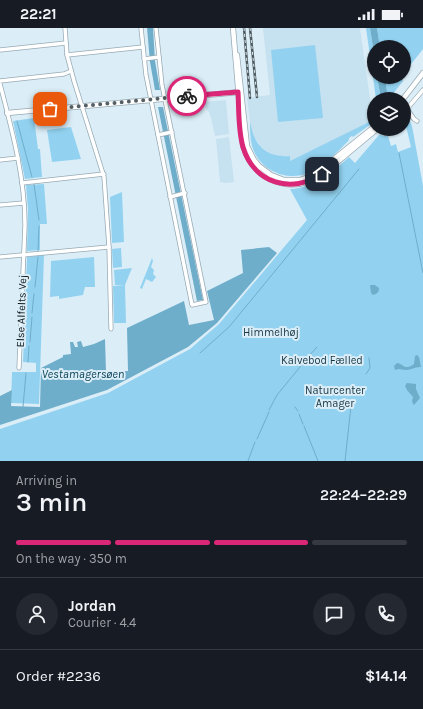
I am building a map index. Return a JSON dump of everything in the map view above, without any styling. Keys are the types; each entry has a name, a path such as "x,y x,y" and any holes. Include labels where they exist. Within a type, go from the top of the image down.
{"street":[{"path":"65,28 67,55 71,72 104,174 107,199 111,329"},
{"path":"141,28 150,99 172,196 192,305 206,302 157,57 156,28"},
{"path":"233,28 239,92 246,138 250,153 259,166 265,171 284,180 300,180 314,175 367,132"},
{"path":"0,50 66,43"},
{"path":"67,55 143,47"},
{"path":"146,59 157,57"},
{"path":"0,81 71,72"},
{"path":"408,92 423,73"},
{"name":"Else Alfelts Vej","path":"0,84 18,158 24,203 19,368"},
{"path":"417,121 407,110 423,90"},
{"path":"7,113 239,92"},
{"path":"239,92 241,138 246,155 256,169 266,177 276,182 284,184 297,184 316,179 368,136"},
{"path":"158,135 172,132"},
{"path":"0,160 18,158"},
{"path":"22,183 104,174"},
{"path":"172,196 184,194"},
{"path":"0,205 24,203"},
{"path":"0,257 109,247"}],"shaded area":[{"path":"263,28 360,28 369,92 367,92 367,123 290,162 290,156 276,156 261,147 251,129 247,98 270,95"},
{"path":"226,100 229,134 215,136 211,118 206,109 205,102"},
{"path":"229,137 234,182 225,183 220,182 216,139"}],"green space":[{"path":"366,28 370,28 372,40 368,40"},
{"path":"377,28 423,28 423,49 411,64 411,40 379,40"},
{"path":"315,45 323,118 278,122 271,50"},
{"path":"374,84 378,84 380,92 375,92"},
{"path":"386,84 401,84 394,92 387,92"},
{"path":"34,118 38,149 40,149 42,177 25,179 13,121"},
{"path":"250,121 254,137 262,148 274,155 290,156 290,161 367,123 367,127 353,137 352,136 349,138 349,140 336,154 314,171 291,176 274,172 261,162 251,143"},
{"name":"Kalvebod Fælled","path":"411,124 423,186 423,461 0,461 0,429 108,393 190,349 219,324 307,220 290,189 315,183 329,174 349,157 355,163 378,136 388,136 391,146 396,144 398,152 411,147 408,136 411,136"},
{"path":"71,127 81,159 52,162 47,130"},
{"path":"44,184 47,224 40,224 40,250 27,251 28,209 26,185"},
{"path":"122,192 124,242 112,243 110,197"},
{"path":"121,248 122,267 113,268 112,249"},
{"path":"44,255 39,404 11,403 12,372 36,372 36,363 23,362 27,257"},
{"path":"94,257 95,287 85,287 83,295 59,299 59,296 50,297 51,261"},
{"path":"152,258 153,261 151,267 154,270 153,274 156,277 152,282 146,279 142,289 140,288"},
{"path":"132,268 125,285 115,285 114,270"},
{"path":"125,285 126,323 114,323 113,286"}],"water":[{"path":"147,28 153,28 155,61 160,90 155,90 150,62"},
{"path":"370,28 377,28 379,40 372,40"},
{"path":"378,84 386,84 387,92 380,92"},
{"path":"158,107 163,107 203,300 197,301"},
{"name":"Vestamagersøen","path":"269,247 277,253 217,323 188,347 107,390 0,425 0,396 12,390 11,406 40,407 41,368 63,357 63,355 71,354 70,342 73,342 75,347 78,347 77,342 81,341 83,347 105,339 106,372 128,371 127,328 184,301 189,325 214,320 207,291 243,273 241,250"},
{"path":"370,285 375,285 379,288 379,291 373,295 371,293"},
{"path":"417,355 419,357 421,367 408,370 395,370 394,366 397,363 406,367 414,364 415,356"},
{"path":"407,383 416,384 416,389 420,398 414,405 412,401 413,397 405,386"}],"waterway":[{"path":"17,121 32,177"},
{"path":"399,153 423,273"},
{"path":"200,353 229,327 359,169"},
{"path":"34,184 39,220"},
{"path":"38,251 39,226"},
{"path":"35,287 38,257"},
{"path":"32,313 34,294"},
{"path":"30,342 32,317"},
{"path":"28,362 29,346"},
{"path":"307,358 317,347"},
{"path":"366,374 370,368 369,358"},
{"path":"269,410 277,395 304,362"},
{"path":"23,407 26,373"},
{"path":"345,461 351,406"},
{"path":"295,407 298,411"},
{"path":"257,439 269,412"},
{"path":"299,414 303,424"},
{"path":"304,426 318,461"},
{"path":"248,461 255,442"}],"railway":[{"path":"244,28 250,98"},
{"path":"250,28 257,97"}],"way so far":[{"path":"50,109 187,96"}],"route":[{"path":"187,96 238,92 241,138 243,146 250,162 262,175 276,182 292,185 308,182 316,179 322,174"}],"park label":[{"name":"Himmelhøj","path":"271,332"},
{"name":"Naturcenter Amager","path":"335,396"}]}
